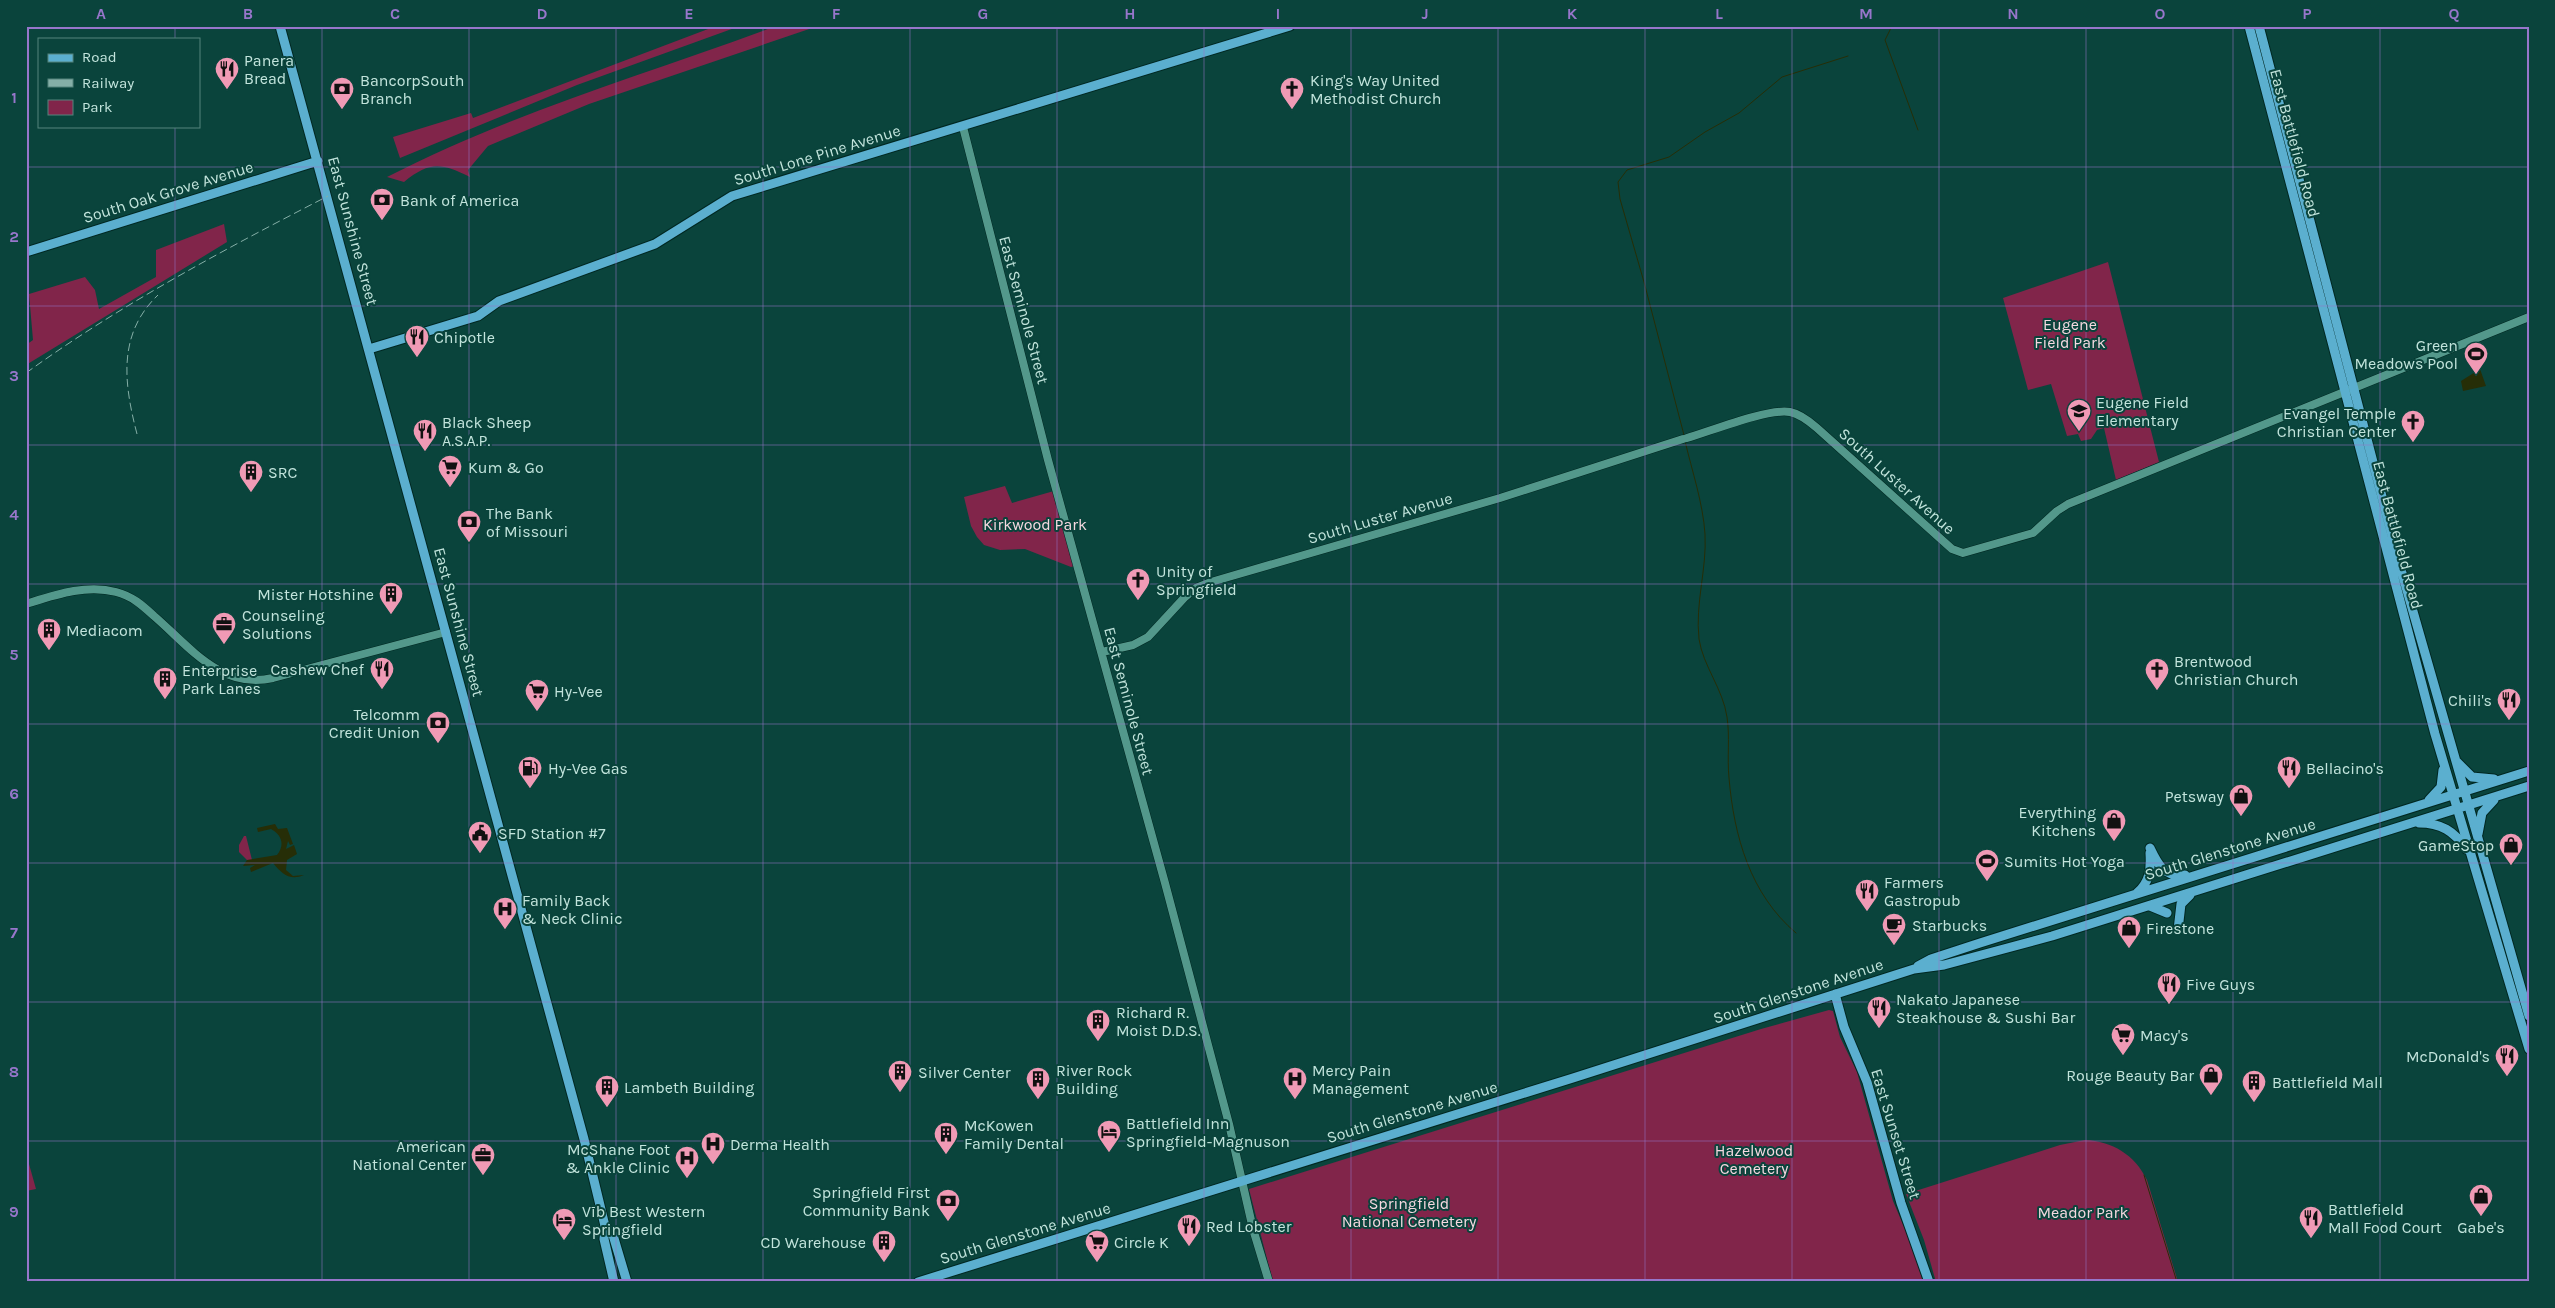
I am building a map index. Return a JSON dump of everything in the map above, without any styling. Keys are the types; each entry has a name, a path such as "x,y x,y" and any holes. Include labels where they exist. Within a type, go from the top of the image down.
{"main road":[{"name":"East Sunshine Street","path":"280,26 584,1139 605,1226 604,1239 613,1280"},
{"name":"South Lone Pine Avenue","path":"369,349 478,316 499,301 655,244 732,196 963,128 1290,26"},
{"name":"East Battlefield Road","path":"2248,26 2349,390 2529,1016"},
{"name":"East Battlefield Road","path":"2258,26 2443,762 2529,1048"},
{"name":"South Oak Grove Avenue","path":"26,252 318,161"},
{"path":"2453,756 2461,768 2472,777 2502,779"},
{"path":"2425,803 2441,787 2443,762"},
{"name":"South Glenstone Avenue","path":"1914,969 1931,959 2529,771"},
{"name":"South Glenstone Avenue","path":"918,1282 1242,1182 1914,969 1944,965 2052,936 2529,786"},
{"path":"2478,842 2478,825 2482,813 2491,802 2503,794"},
{"path":"2411,824 2433,824 2446,828 2458,839 2472,859"},
{"path":"2134,895 2142,888 2148,877 2150,848 2159,866 2166,872 2180,876 2203,873"},
{"path":"2178,930 2181,904 2194,892"},
{"path":"2150,906 2167,913"},
{"name":"East Sunset Street","path":"1835,994 1844,1027 1867,1082 1901,1203 1929,1282"},
{"name":"East Sunshine Street","path":"605,1226 613,1235 627,1282"}],"street":[{"name":"East Seminole Street","path":"963,128 1048,460 1102,652 1229,1124 1242,1182 1269,1282"},
{"name":"South Luster Avenue","path":"1102,652 1133,645 1148,637 1184,598 1196,588 1212,582 1500,498 1685,438 1782,411 1800,415 1817,428 1952,549 1963,553 2033,533 2057,511 2068,504 2529,317"},
{"path":"26,604 79,590 105,590 123,594 143,606 213,668 236,679 248,680 273,678 446,632"}],"green space":[{"path":"716,26 740,26 577,85 400,158 393,137 471,113 473,118"},
{"path":"776,26 818,26 589,104 488,146 468,170 470,177 451,169 436,166 421,170 404,182 387,177 482,133 579,95"},
{"path":"224,224 227,242 26,365 26,345 33,340 29,294 85,277 95,290 99,309 156,277 156,250"},
{"name":"Eugene Field Park","path":"2108,262 2159,462 2116,480 2104,428 2097,430 2091,439 2081,441 2078,434 2067,436 2051,384 2028,390 2003,298"},
{"name":"Kirkwood Park","path":"1005,486 1012,503 1054,491 1074,566 1071,567 1025,549 1000,550 984,545 977,537 971,526 964,497"},
{"path":"244,836 246,836 252,860 247,860 239,852 239,845"},
{"name":"Hazelwood Cemetery","path":"1829,1010 1833,1011 1840,1037 1857,1072 1893,1201 1913,1248 1923,1282 1273,1282 1249,1189 1761,1029"},
{"name":"Meador Park","path":"2085,1140 2104,1143 2122,1151 2142,1171 2147,1180 2178,1282 1936,1282 1924,1240 1906,1194 2060,1145"},
{"path":"29,1164 36,1189 26,1191 26,1165"}],"shaded area":[{"name":"Green Meadows Pool","path":"2480,369 2486,386 2463,391 2461,381"},
{"path":"275,824 278,829 287,828 293,844 290,845 288,841 286,849 294,845 297,854 287,860 286,870 293,876 304,875 290,877 273,863 251,872 250,868 255,865 243,866 247,860 277,855 282,844 278,834 271,829 258,832 257,828"}],"waterway":[{"path":"1892,26 1885,40 1918,130"},
{"path":"1684,435 1620,199 1618,182 1627,170 1669,157 1705,132 1739,113 1782,77 1848,56"},
{"path":"1685,441 1700,499 1705,534 1698,626 1699,639 1701,649 1722,697 1727,717 1729,778 1735,821 1747,863 1756,882 1780,918 1796,933"},
{"path":"2144,1175 2177,1282"}],"railway":[{"path":"26,373 98,324 136,301 212,257 328,196"},
{"path":"137,434 129,397 127,360 136,326 145,310 158,295"}],"place":[{"name":"Panera Bread","path":"227,90"},
{"name":"BancorpSouth Branch","path":"342,110"},
{"name":"King's Way United Methodist Church","path":"1292,110"},
{"name":"Bank of America","path":"382,221"},
{"name":"Chipotle","path":"417,358"},
{"name":"Green Meadows Pool","path":"2476,375"},
{"name":"Eugene Field Elementary","path":"2079,432"},
{"name":"Evangel Temple Christian Center","path":"2413,443"},
{"name":"Black Sheep A.S.A.P.","path":"425,452"},
{"name":"Kum & Go","path":"450,488"},
{"name":"SRC","path":"251,493"},
{"name":"The Bank of Missouri","path":"469,543"},
{"name":"Unity of Springfield","path":"1138,601"},
{"name":"Mister Hotshine","path":"391,615"},
{"name":"Counseling Solutions","path":"224,645"},
{"name":"Mediacom","path":"49,651"},
{"name":"Cashew Chef","path":"382,690"},
{"name":"Brentwood Christian Church","path":"2157,691"},
{"name":"Enterprise Park Lanes","path":"165,700"},
{"name":"Hy-Vee","path":"537,712"},
{"name":"Chili's","path":"2509,721"},
{"name":"Telcomm Credit Union","path":"438,744"},
{"name":"Hy-Vee Gas","path":"530,789"},
{"name":"Bellacino's","path":"2289,789"},
{"name":"Petsway","path":"2241,817"},
{"name":"Everything Kitchens","path":"2114,842"},
{"name":"SFD Station #7","path":"480,854"},
{"name":"GameStop","path":"2511,866"},
{"name":"Sumits Hot Yoga","path":"1987,882"},
{"name":"Farmers Gastropub","path":"1867,912"},
{"name":"Family Back & Neck Clinic","path":"505,930"},
{"name":"Starbucks","path":"1894,946"},
{"name":"Firestone","path":"2129,949"},
{"name":"Five Guys","path":"2169,1005"},
{"name":"Nakato Japanese Steakhouse & Sushi Bar","path":"1879,1029"},
{"name":"Richard R. Moist D.D.S.","path":"1098,1042"},
{"name":"Macy's","path":"2123,1056"},
{"name":"McDonald's","path":"2507,1077"},
{"name":"Silver Center","path":"900,1093"},
{"name":"Rouge Beauty Bar","path":"2211,1096"},
{"name":"River Rock Building","path":"1038,1100"},
{"name":"Mercy Pain Management","path":"1295,1100"},
{"name":"Battlefield Mall","path":"2254,1103"},
{"name":"Lambeth Building","path":"607,1108"},
{"name":"Battlefield Inn Springfield-Magnuson","path":"1109,1153"},
{"name":"McKowen Family Dental","path":"946,1155"},
{"name":"Derma Health","path":"713,1165"},
{"name":"American National Center","path":"483,1176"},
{"name":"McShane Foot & Ankle Clinic","path":"687,1179"},
{"name":"Gabe's","path":"2481,1217"},
{"name":"Springfield First Community Bank","path":"948,1222"},
{"name":"Battlefield Mall Food Court","path":"2311,1239"},
{"name":"Vīb Best Western Springfield","path":"564,1241"},
{"name":"Red Lobster","path":"1189,1247"},
{"name":"CD Warehouse","path":"884,1263"},
{"name":"Circle K","path":"1097,1263"}],"park label":[{"name":"Springfield National Cemetery","path":"1409,1212"}]}
